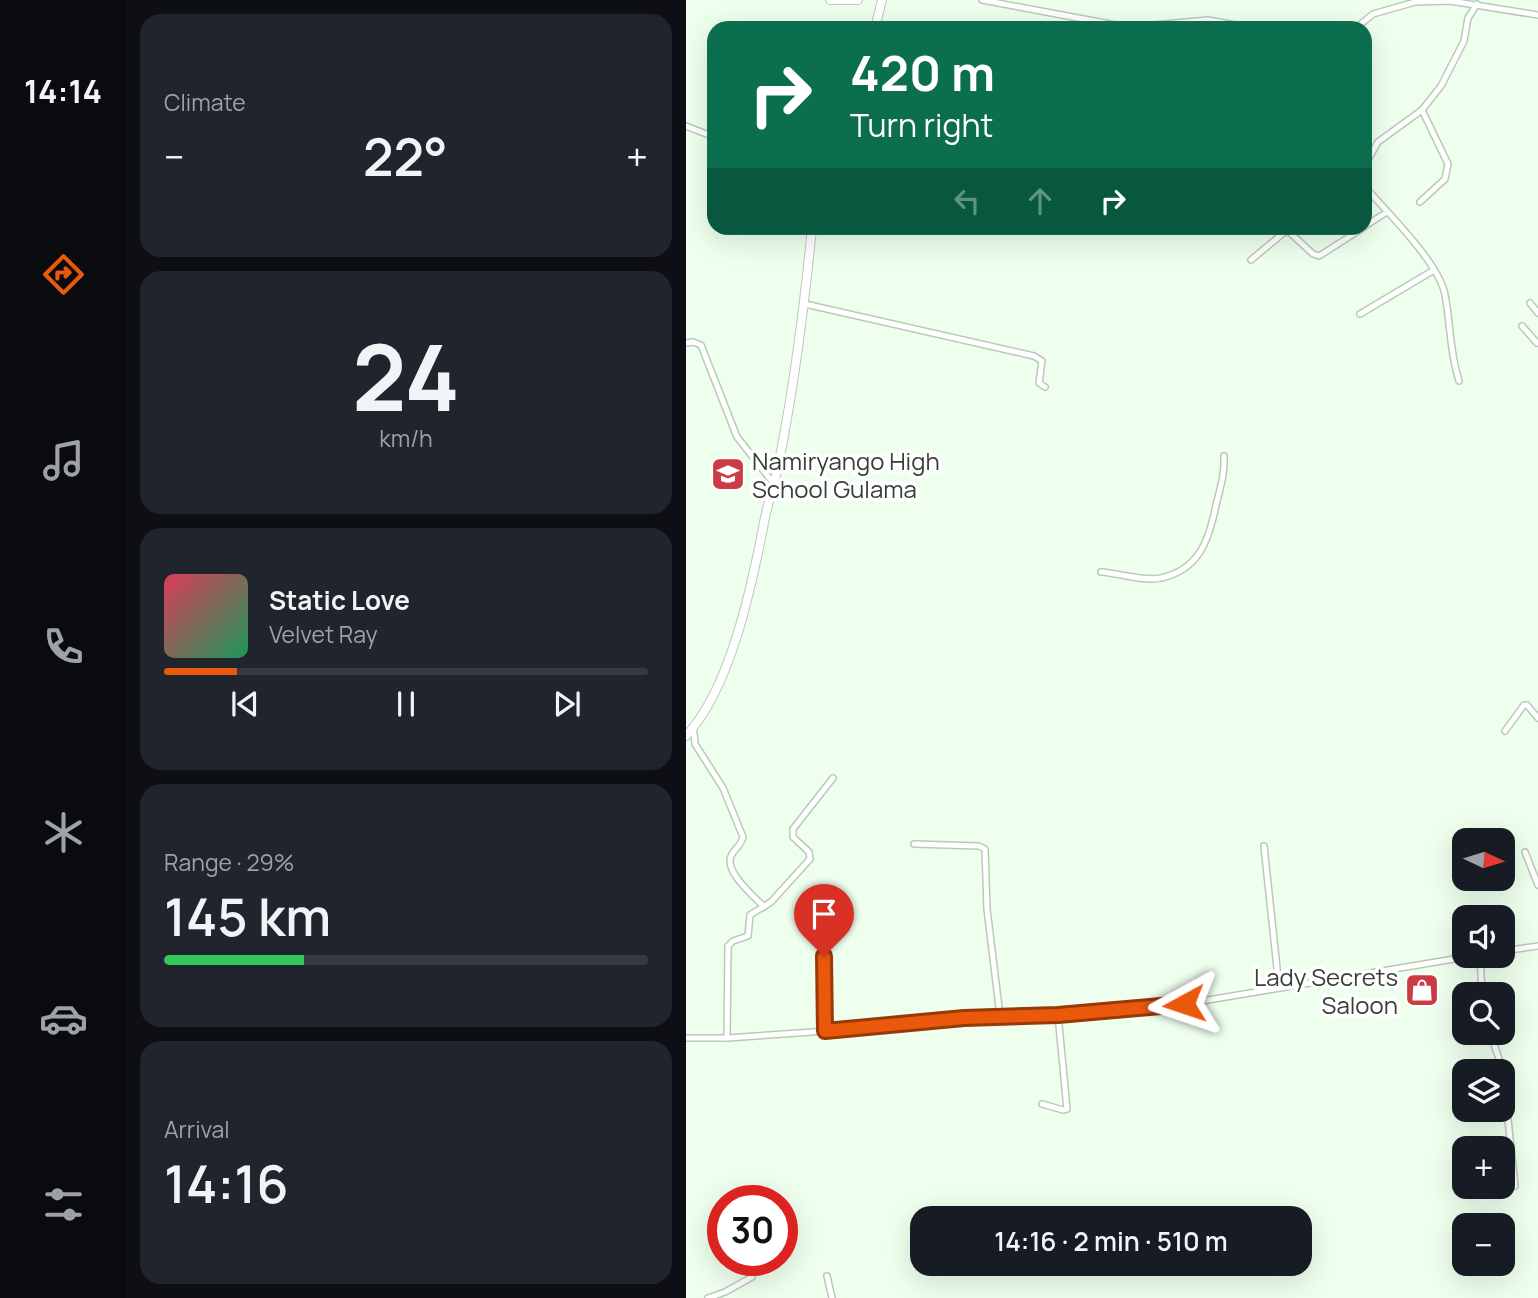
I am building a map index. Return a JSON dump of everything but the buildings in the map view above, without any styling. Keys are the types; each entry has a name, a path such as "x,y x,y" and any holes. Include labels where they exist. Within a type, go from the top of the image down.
{"main road":[{"path":"830,0 858,0"},
{"path":"877,21 882,0"},
{"path":"690,734 712,696 734,643 754,579 774,484 805,304 811,235"}],"street":[{"path":"982,0 1089,21"},
{"path":"1364,21 1373,14 1415,2 1450,1 1538,15"},
{"path":"1372,153 1378,142 1422,110 1441,86 1464,41 1468,18 1478,4"},
{"path":"1419,202 1446,178 1448,164 1422,110"},
{"path":"686,126 707,134"},
{"path":"1372,195 1434,270 1445,295 1451,351 1460,381"},
{"path":"1372,222 1387,212"},
{"path":"1251,260 1281,235"},
{"path":"1292,235 1313,254 1319,256 1352,235"},
{"path":"1360,314 1434,270"},
{"path":"1530,303 1538,313"},
{"path":"805,304 1034,356 1042,361 1040,384 1045,387"},
{"path":"1522,326 1537,343"},
{"path":"686,343 701,345 737,436 774,484"},
{"path":"1101,572 1158,579 1175,573 1194,559 1212,529 1224,475 1224,456"},
{"path":"1504,731 1524,705 1538,718"},
{"path":"690,734 723,788 743,837 741,844 731,855 730,867 764,907"},
{"path":"726,1038 728,946 733,941 748,936 750,915 764,907 810,859 809,852 793,836 793,829 834,778"},
{"path":"914,844 979,846 985,849 987,909 1000,1016"},
{"path":"1264,846 1279,987"},
{"path":"1525,852 1538,885"},
{"path":"1515,949 1538,946"},
{"path":"824,956 825,1031"},
{"path":"686,1038 726,1038 1184,1004 1452,959"},
{"path":"1042,1104 1067,1109 1058,1015"},
{"path":"1509,1122 1516,1185"},
{"path":"827,1276 832,1298"},
{"path":"708,1298 725,1293 752,1277"}],"place":[{"name":"Namiryango High School Gulama","path":"728,474"},
{"name":"Lady Secrets Saloon","path":"1422,990"}],"route":[{"path":"824,956 825,1031 964,1018 1058,1015 1184,1004"}]}
